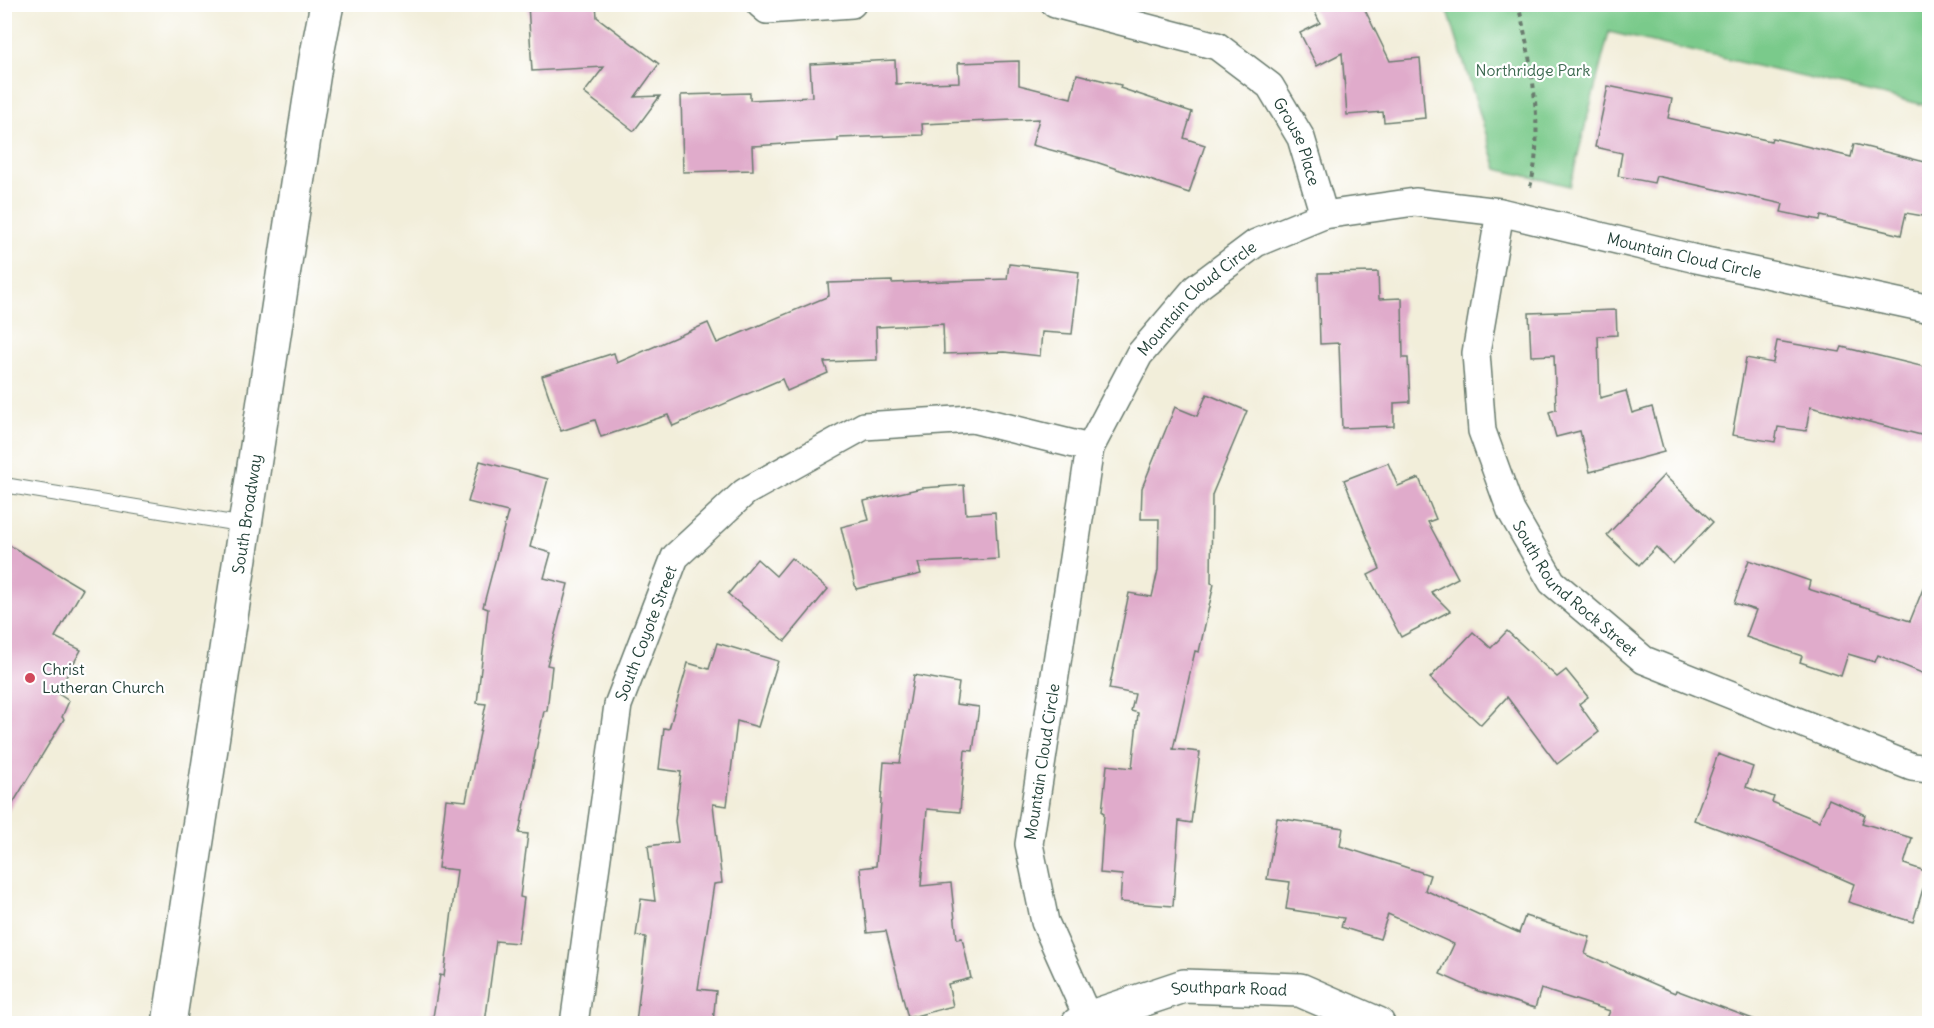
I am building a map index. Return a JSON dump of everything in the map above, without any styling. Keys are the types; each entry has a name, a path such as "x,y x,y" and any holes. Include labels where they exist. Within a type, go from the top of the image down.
{"main road":[{"name":"South Broadway","path":"169,1023 316,60 327,4"},
{"name":"Southpark Road","path":"1083,1021 1185,986 1300,990 1378,1023"}],"street":[{"path":"760,4 768,10 852,4"},
{"name":"Grouse Place","path":"1055,4 1217,46 1270,86 1302,138 1324,215"},
{"name":"Mountain Cloud Circle","path":"1083,1021 1045,922 1029,844 1090,448 1139,355 1196,288 1256,243 1324,215 1415,202 1511,214 1692,258 1929,309"},
{"name":"South Round Rock Street","path":"1511,214 1476,353 1482,431 1511,511 1552,582 1644,660 1912,767 1929,769"},
{"name":"South Coyote Street","path":"574,1023 618,705 675,557 745,492 864,426 972,419 1090,448"}],"lane":[{"path":"4,484 245,525"}],"path":[{"path":"1511,214 1534,171 1536,121 1528,46 1518,4"}],"green space":[{"name":"Northridge Park","path":"1446,5 1929,5 1929,106 1609,32 1570,186 1497,169"}],"building":[{"path":"528,4 596,4 597,17 659,64 635,97 660,96 634,131 584,93 604,67 532,71"},
{"path":"1311,4 1362,4 1390,61 1420,58 1425,118 1384,122 1383,112 1347,115 1342,53 1317,66 1300,33 1320,23"},
{"path":"895,60 896,84 959,82 958,63 1019,61 1019,85 1071,98 1077,74 1121,85 1120,88 1192,112 1184,138 1205,145 1189,193 1096,162 1032,145 1039,119 922,124 923,135 838,138 838,141 752,146 753,170 683,172 681,95 750,93 750,100 812,97 810,64"},
{"path":"1608,86 1672,99 1668,118 1771,141 1772,138 1851,157 1854,144 1929,163 1929,217 1906,213 1901,235 1821,216 1820,220 1781,212 1783,204 1656,176 1654,183 1618,176 1622,153 1595,147"},
{"path":"1009,264 1079,272 1072,334 1042,332 1040,356 1004,352 944,354 943,324 876,327 877,360 824,362 828,373 787,391 782,379 673,426 668,415 601,437 595,420 561,431 542,376 614,353 617,363 708,323 717,343 829,296 828,283 1007,279"},
{"path":"1378,272 1379,299 1402,298 1403,358 1408,358 1410,402 1394,403 1394,426 1342,428 1339,343 1320,344 1318,273"},
{"path":"1616,310 1617,335 1598,336 1600,398 1626,391 1632,413 1652,407 1664,452 1590,472 1580,431 1556,437 1549,412 1556,410 1554,355 1531,356 1529,313"},
{"path":"1777,341 1840,352 1842,347 1929,368 1929,437 1810,407 1806,431 1778,427 1775,442 1732,435 1746,358 1773,363"},
{"path":"1207,394 1247,411 1212,495 1211,583 1214,584 1199,652 1195,651 1173,749 1200,752 1191,823 1179,821 1173,906 1120,902 1122,875 1100,873 1104,813 1102,812 1107,765 1132,768 1138,713 1131,711 1135,694 1109,689 1129,593 1152,597 1158,570 1159,519 1141,519 1142,488 1175,407 1197,416"},
{"path":"480,461 548,479 530,547 551,553 544,578 568,584 547,665 552,666 547,711 544,711 519,833 528,834 520,897 524,898 518,943 496,941 485,1023 432,1023 440,975 444,976 457,870 438,868 446,799 466,801 486,704 477,703 488,609 483,607 508,512 468,502"},
{"path":"1388,463 1398,486 1419,478 1436,519 1428,522 1458,578 1431,592 1450,611 1401,637 1368,575 1380,569 1344,480"},
{"path":"1664,475 1713,522 1673,564 1656,547 1639,565 1607,535"},
{"path":"964,485 966,514 995,512 998,559 918,563 921,574 856,589 841,527 869,520 864,501 922,488"},
{"name":"Christ Lutheran Church","path":"4,542 83,589 55,637 81,650 57,693 69,701 62,717 64,719 4,818"},
{"path":"791,558 828,589 785,641 728,594 757,559 776,576"},
{"path":"1749,560 1810,581 1808,589 1910,621 1929,574 1929,676 1878,655 1875,662 1848,654 1841,676 1800,662 1802,656 1746,637 1756,610 1734,603"},
{"path":"1507,631 1557,677 1566,670 1588,697 1579,704 1599,732 1557,764 1507,697 1481,725 1430,678 1473,632 1491,648"},
{"path":"717,643 778,661 758,727 737,721 727,806 713,804 722,883 714,884 698,989 716,991 713,1023 636,1023 646,937 636,936 641,899 655,901 648,846 678,842 675,821 681,772 659,769 664,728 669,729 688,663 709,669"},
{"path":"914,675 959,683 956,704 979,707 973,751 965,750 960,812 927,809 921,886 951,883 957,939 962,938 971,978 948,984 953,1006 908,1018 886,931 867,933 860,868 876,866 884,762 900,763"},
{"path":"1718,754 1753,767 1746,787 1774,797 1772,802 1819,821 1829,799 1865,815 1862,823 1912,838 1904,864 1928,872 1913,922 1848,902 1854,884 1778,851 1694,820"},
{"path":"1277,818 1343,828 1340,846 1430,875 1425,890 1519,933 1525,916 1590,937 1585,954 1675,993 1676,990 1758,1021 1757,1023 1605,1023 1610,1011 1541,989 1535,1008 1478,991 1440,974 1454,944 1388,914 1380,939 1341,927 1344,918 1286,909 1290,882 1267,879"}],"place":[{"name":"Christ Lutheran Church","path":"30,678"}]}
